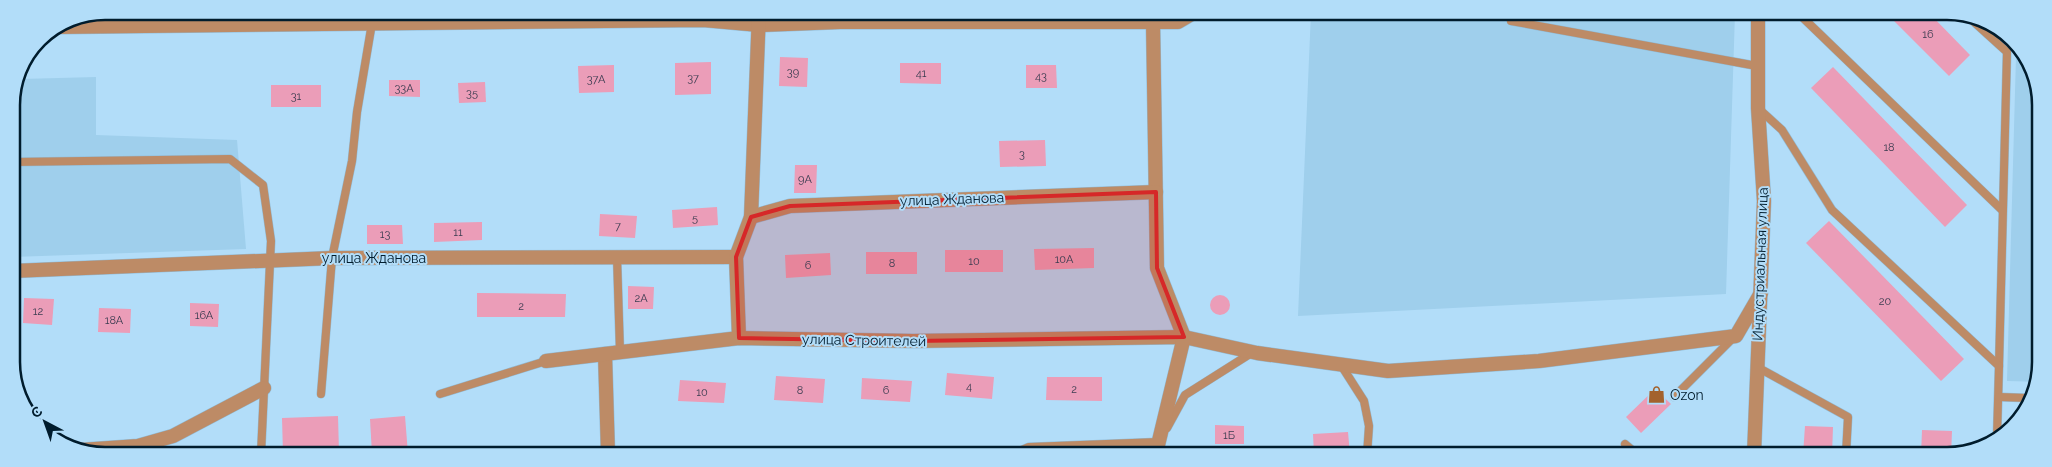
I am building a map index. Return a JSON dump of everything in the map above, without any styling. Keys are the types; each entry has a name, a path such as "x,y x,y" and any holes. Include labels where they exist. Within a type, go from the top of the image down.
{"street":[{"path":"74,26 276,20"},
{"path":"740,338 736,257 751,218 759,20"},
{"path":"800,20 840,22 1178,22 1181,20"},
{"name":"Индустриальная улица","path":"1754,447 1764,201 1758,108 1758,20"},
{"path":"1153,22 1157,268 1184,337 1160,447"},
{"name":"улица Жданова","path":"751,218 790,206 1156,192"},
{"name":"улица Жданова","path":"20,272 332,258 736,257"},
{"path":"1736,336 1760,293"},
{"name":"улица Строителей","path":"546,361 740,338 913,341 1184,337 1253,352 1388,371 1538,361 1736,336"},
{"path":"604,354 608,447"},
{"path":"124,447 138,446 173,436 264,388"}],"lane":[{"path":"321,394 332,258 352,161 370,20"},
{"path":"1511,20 1757,66"},
{"path":"1805,20 2002,210"},
{"path":"1980,27 2007,52 1997,430"},
{"path":"1758,108 1782,130 1832,210 1999,366"},
{"path":"20,162 230,159 263,185 271,241 261,447"},
{"path":"617,257 620,352"},
{"path":"1674,396 1736,336"},
{"path":"1160,447 1185,395 1253,352"},
{"path":"440,394 546,361"},
{"path":"1341,365 1364,401 1369,426 1367,447"},
{"path":"1757,367 1848,417 1846,447"},
{"path":"1999,397 2023,398"},
{"path":"1625,444 1629,447"}],"highlighted area":[{"path":"1156,192 1157,268 1184,337 913,341 739,338 736,257 751,217 790,206"}],"shaded area":[{"path":"1311,20 1735,20 1726,294 1298,316"},
{"path":"2016,56 2027,78 2032,105 2032,362 2029,382 2007,381"},
{"path":"96,77 96,135 237,140 246,249 20,257 20,100 25,79"}],"building":[{"path":"1893,20 1936,20 1970,55 1949,76"},
{"path":"780,57 808,58 807,87 779,86"},
{"path":"711,62 711,94 675,95 675,63"},
{"path":"900,63 941,63 941,84 900,83"},
{"path":"614,65 614,92 579,93 578,66"},
{"path":"1026,65 1056,65 1057,88 1026,88"},
{"path":"1833,67 1967,205 1945,227 1811,88"},
{"path":"389,80 420,80 420,97 389,96"},
{"path":"485,82 486,102 459,103 458,83"},
{"path":"271,85 321,85 321,107 271,107"},
{"path":"1045,140 1046,166 1000,167 999,141"},
{"path":"795,165 817,165 816,193 794,193"},
{"path":"717,207 718,225 673,228 672,210"},
{"path":"600,214 637,216 635,238 599,236"},
{"path":"1829,221 1964,359 1941,381 1806,243"},
{"path":"482,222 482,240 434,242 434,223"},
{"path":"367,225 402,225 403,244 367,244"},
{"path":"1094,248 1094,268 1035,270 1034,249"},
{"path":"945,250 1003,250 1003,272 945,272"},
{"path":"866,252 917,252 917,274 866,274"},
{"path":"830,253 831,275 786,278 785,255"},
{"path":"628,286 654,287 653,309 628,309"},
{"path":"477,293 566,294 565,317 477,317"},
{"path":"1220,295 1227,298 1230,305 1227,312 1220,315 1213,312 1210,305 1213,298"},
{"path":"24,298 54,299 52,325 23,323"},
{"path":"190,303 219,304 218,327 190,326"},
{"path":"99,308 131,309 130,333 98,332"},
{"path":"947,373 994,377 992,399 945,395"},
{"path":"776,376 825,379 823,403 774,400"},
{"path":"1047,377 1102,377 1102,401 1046,400"},
{"path":"862,378 912,381 910,402 861,399"},
{"path":"680,380 726,383 724,403 678,401"},
{"path":"1655,389 1671,404 1641,433 1626,417"},
{"path":"338,416 339,447 283,447 282,418"},
{"path":"405,416 407,447 372,447 370,419"},
{"path":"1215,425 1244,426 1244,444 1215,444"},
{"path":"1805,426 1833,427 1832,447 1804,447"},
{"path":"1922,430 1952,431 1951,447 1921,447"},
{"path":"1348,432 1349,447 1314,447 1313,434"}],"place":[{"name":"Ozon","path":"1656,395"}]}
